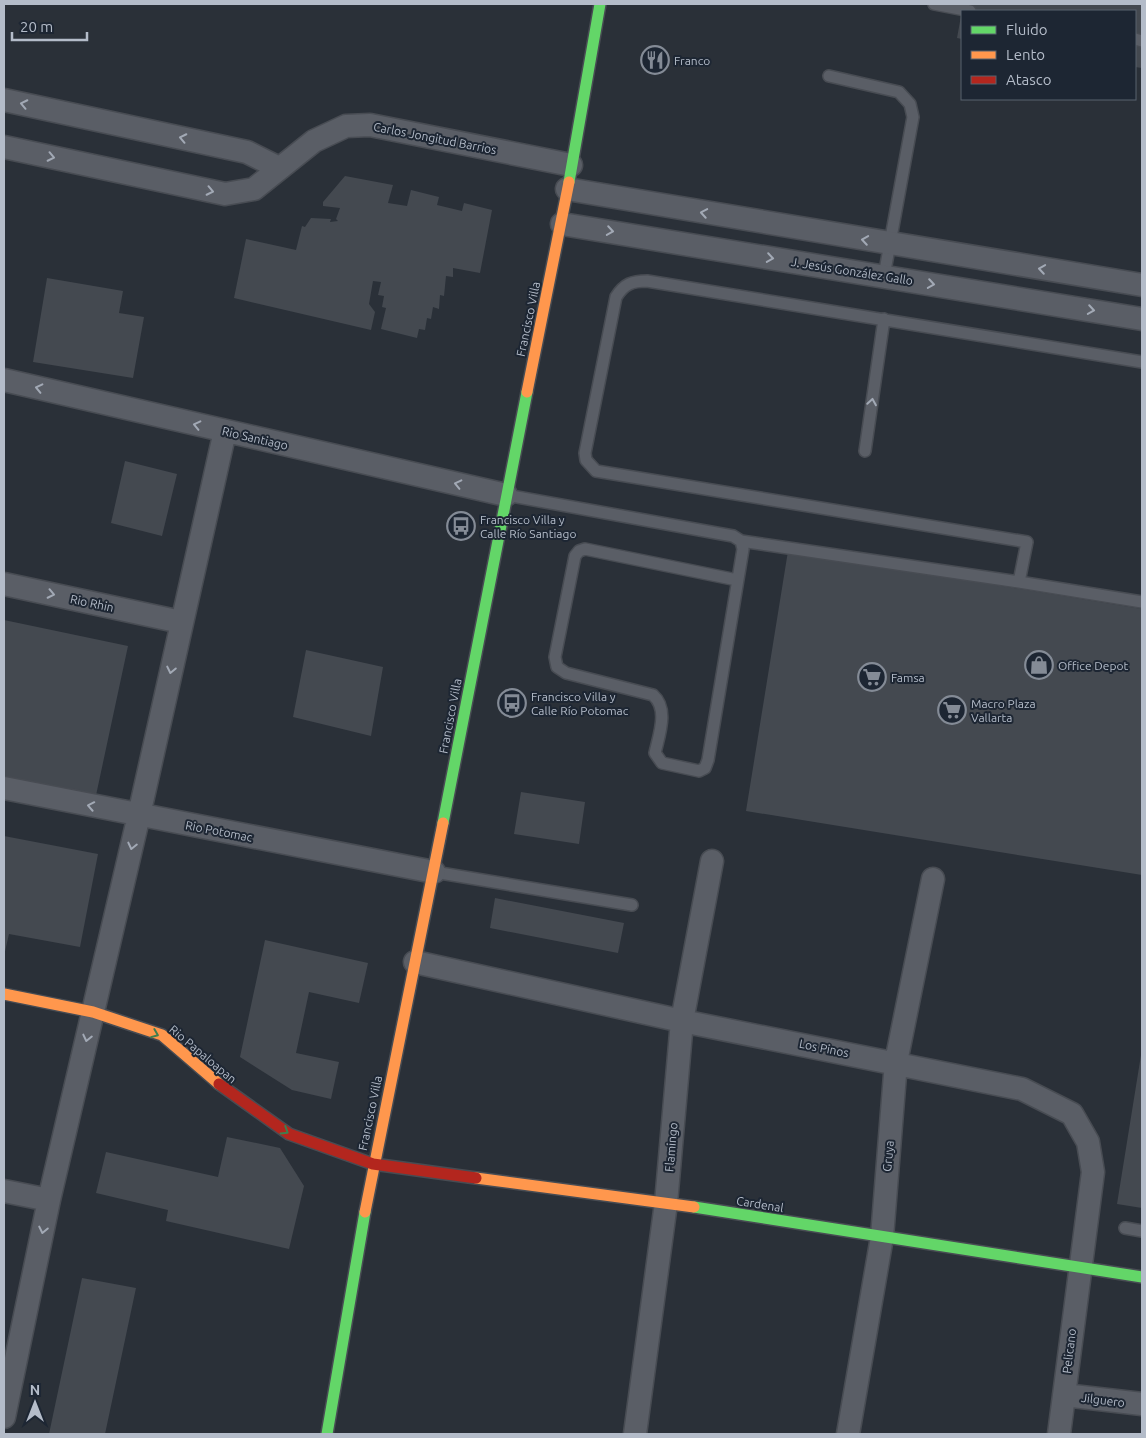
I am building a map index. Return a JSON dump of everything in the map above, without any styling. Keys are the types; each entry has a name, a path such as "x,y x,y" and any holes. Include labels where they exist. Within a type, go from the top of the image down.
{"street":[{"name":"Francisco Villa","path":"327,1434 373,1164 434,872 506,495 562,224 600,4"},
{"path":"4,100 247,152 279,168"},
{"name":"Carlos Jongitud Barrios","path":"4,147 225,194 254,189 314,141 346,126 370,125 571,165"},
{"path":"567,189 1142,285"},
{"name":"J. Jesús González Gallo","path":"562,224 1142,319"},
{"name":"Rio Santiago","path":"4,380 506,495"},
{"path":"4,1417 49,1200 139,815 225,431"},
{"name":"Rio Rhin","path":"4,584 181,622"},
{"name":"Rio Potomac","path":"4,788 434,872"},
{"name":"Flamingo","path":"635,1434 666,1203 682,1020 712,861"},
{"name":"Gruya","path":"848,1434 882,1237 896,1062 933,879"},
{"name":"Los Pinos","path":"415,962 682,1020 1022,1089 1072,1114 1088,1142 1093,1172 1079,1268"},
{"name":"Rio Papaloapan","path":"4,994 93,1012 162,1035 230,1094 289,1134 373,1164"},
{"name":"Cardenal","path":"373,1164 666,1203 1142,1277"},
{"path":"4,1190 49,1200"},
{"name":"Pelicano","path":"1059,1434 1079,1268"},
{"name":"Jilguero","path":"1064,1395 1142,1404"}],"lane":[{"path":"934,4 965,10"},
{"path":"829,76 899,92 910,104 913,117 884,276"},
{"path":"1019,582 1027,542 596,470 586,460 585,454 616,296 622,287 634,281 647,281 1142,362"},
{"path":"865,450 884,320"},
{"path":"506,495 734,536 740,542 742,549 708,760 705,768 698,771 662,763 655,754 662,707 659,700 653,695 566,673 557,667 555,657 575,556 579,551 585,549 737,580"},
{"path":"740,542 1019,582 1142,602"},
{"path":"434,872 632,905"},
{"path":"1126,1228 1142,1231"}],"building":[{"path":"964,4 1142,4 1142,68 1136,67 1136,10 962,10"},
{"path":"961,16 961,39 957,38"},
{"path":"345,176 393,185 388,203 407,206 411,190 439,197 437,205 462,211 464,203 492,210 480,273 453,268 453,277 446,276 444,296 440,295 439,309 433,307 431,319 427,318 425,330 419,329 417,338 381,329 386,308 382,307 384,296 378,295 381,282 373,281 369,304 375,312 371,330 234,298 246,239 296,250 302,226 305,227 311,218 331,219 330,222 338,221 336,219 340,208 323,206 323,202"},
{"path":"47,278 123,291 119,313 144,317 133,378 33,362"},
{"path":"125,461 177,474 162,536 111,523"},
{"name":"Macro Plaza Vallarta","path":"788,551 1142,609 1142,875 746,811"},
{"path":"4,620 128,646 95,800 4,781"},
{"path":"306,650 383,667 371,736 293,717"},
{"path":"521,792 585,802 579,844 514,834"},
{"path":"4,836 98,854 80,947 9,934 4,956"},
{"path":"495,898 624,923 618,953 490,928"},
{"path":"265,940 368,963 359,1003 309,992 296,1053 339,1062 331,1099 292,1090 240,1057"},
{"path":"1142,1055 1142,1208 1117,1204"},
{"path":"227,1137 280,1148 304,1186 289,1249 166,1221 168,1210 96,1193 106,1152 218,1177"},
{"path":"82,1278 136,1288 105,1434 49,1434"}],"traffic: fast":[{"path":"569,182 600,4"},
{"path":"443,823 527,392"},
{"path":"694,1207 1142,1277"},
{"path":"327,1434 365,1212"}],"traffic: slow":[{"path":"527,392 569,182"},
{"path":"365,1212 443,823"},
{"path":"4,994 93,1012 162,1035 219,1084"},
{"path":"476,1178 694,1207"}],"traffic: jam":[{"path":"219,1084 289,1134 373,1164 476,1178"}],"place":[{"name":"Franco","path":"655,60"},
{"name":"Francisco Villa y Calle Río Santiago","path":"461,526"},
{"name":"Office Depot","path":"1039,665"},
{"name":"Famsa","path":"872,677"},
{"name":"Francisco Villa y Calle Río Potomac","path":"512,703"},
{"name":"Macro Plaza Vallarta","path":"952,710"}]}
